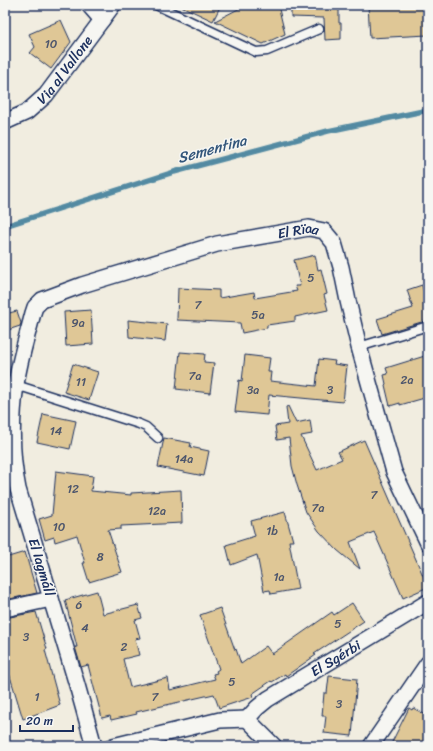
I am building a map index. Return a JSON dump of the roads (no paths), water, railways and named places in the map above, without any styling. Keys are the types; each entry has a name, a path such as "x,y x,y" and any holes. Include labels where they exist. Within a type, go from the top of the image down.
{"street":[{"path":"89,5 102,20"},
{"name":"Via al Vallone","path":"5,122 27,112 46,95 113,5"},
{"name":"El Rïaa","path":"10,386 33,313 42,300 82,285 218,244 309,228 324,231 334,243 341,267 359,347 394,472 428,543"},
{"name":"El Iagmáll","path":"10,386 14,469 18,489 94,746"},
{"path":"5,609 51,599"},
{"name":"El Sgérbi","path":"248,719 257,708 268,699 428,602"},
{"path":"371,746 428,663"},
{"path":"113,746 220,720 248,719 274,746"}],"lane":[{"path":"156,5 256,52 267,52 319,29"},
{"path":"359,347 428,326"},
{"path":"10,386 139,424 146,427 158,438"}],"waterway":[{"name":"Sementina","path":"5,226 174,172 328,131 428,110"}]}
